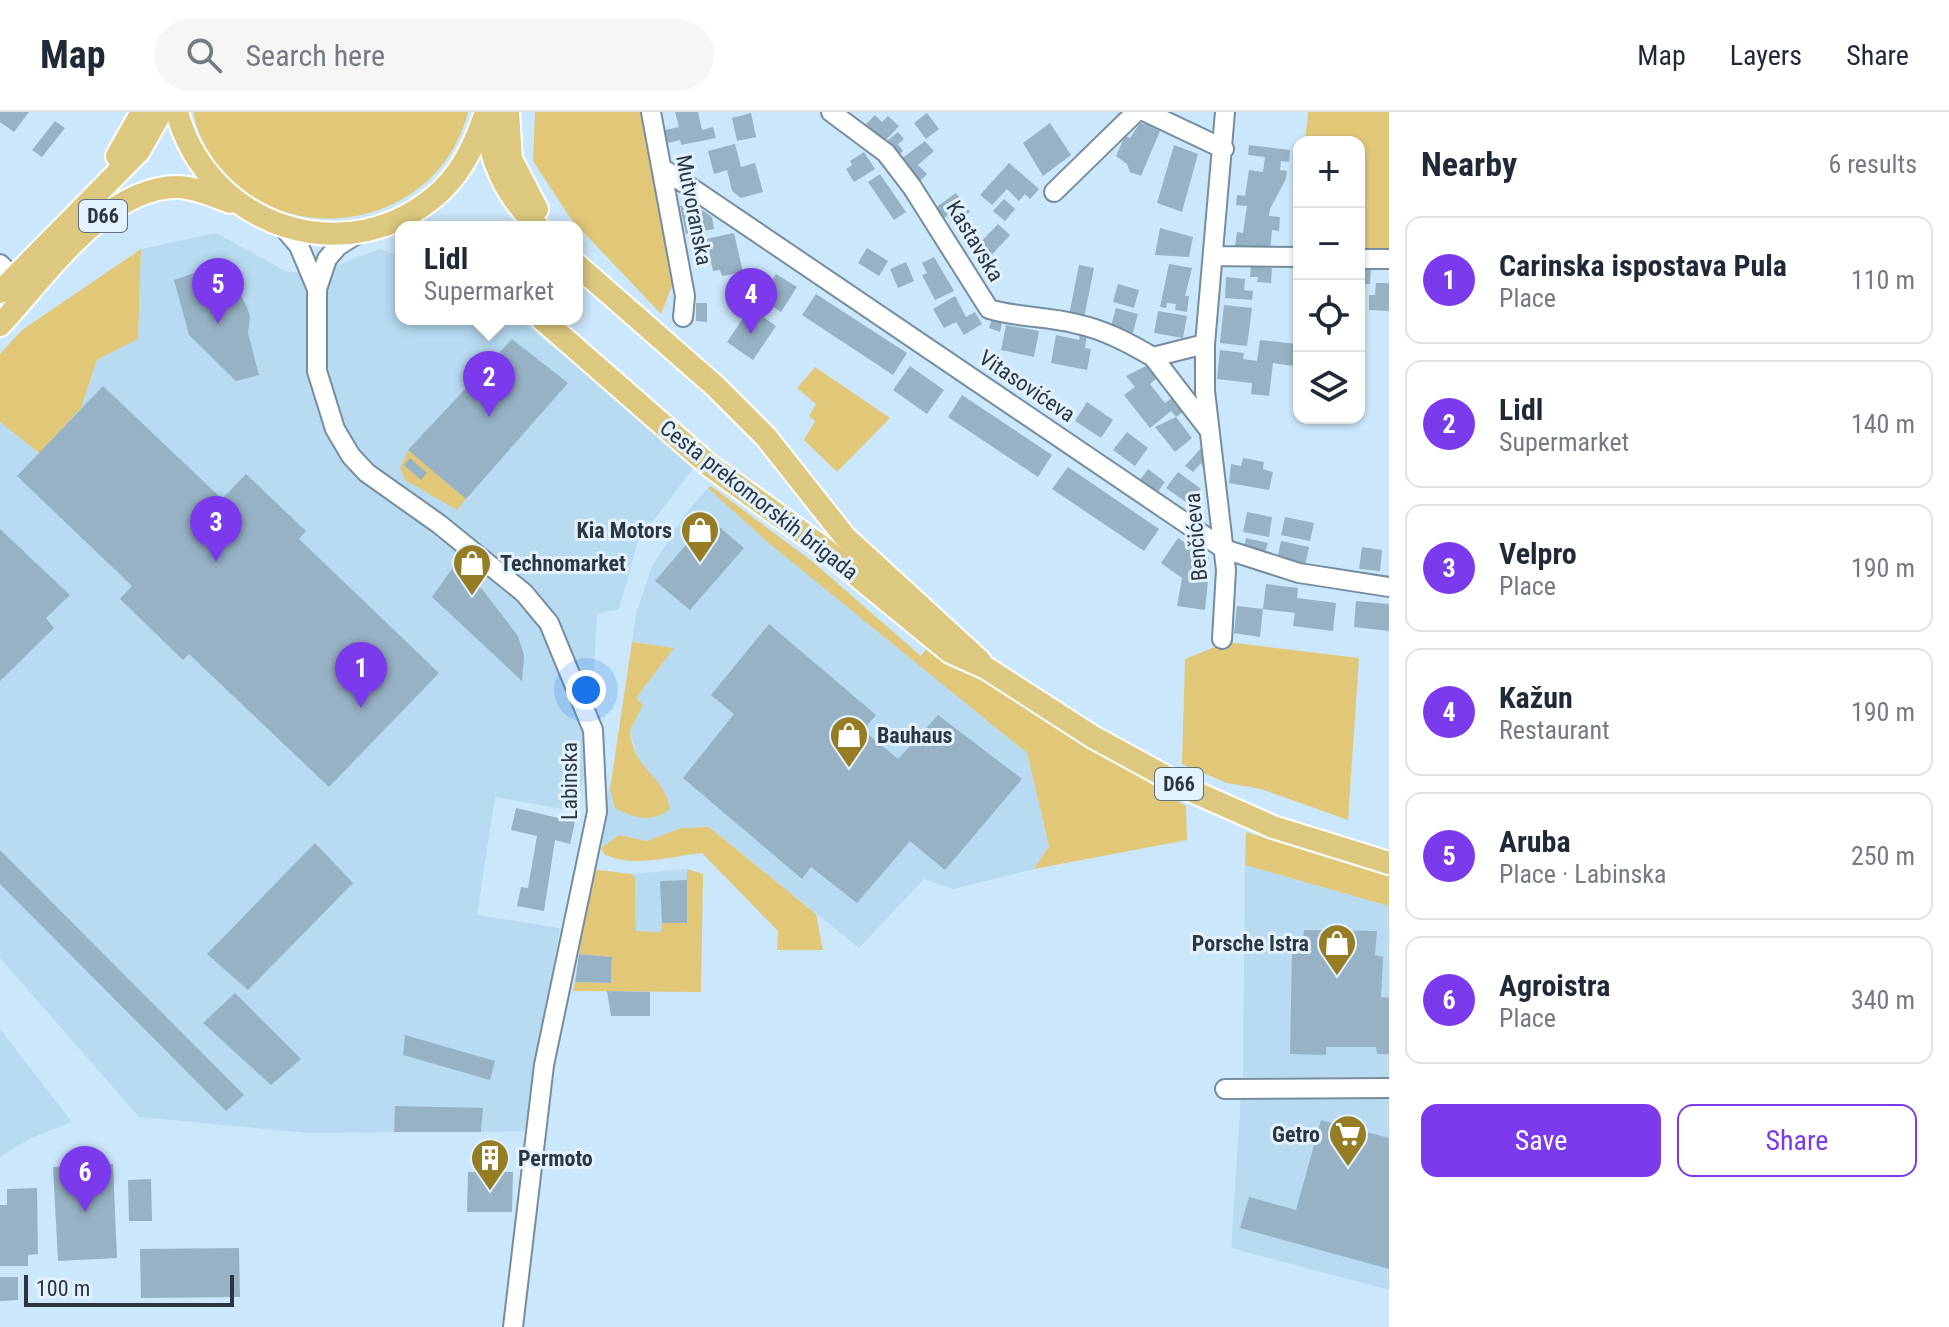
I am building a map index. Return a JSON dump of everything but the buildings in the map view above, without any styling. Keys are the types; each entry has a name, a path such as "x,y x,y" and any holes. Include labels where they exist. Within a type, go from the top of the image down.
{"main road":[{"path":"85,202 94,181 124,149 142,112"},
{"name":"D66","path":"5,278 139,151 161,112"},
{"name":"D66","path":"177,112 197,161 217,186 242,207"},
{"name":"D66","path":"404,221 451,179 477,140 487,112"},
{"name":"D66","path":"487,112 488,139 505,187 533,221"},
{"path":"508,112 508,145 516,172 545,221"},
{"name":"D66","path":"0,325 87,232 111,209 131,197 179,187 242,207 282,226 321,233 395,226"},
{"name":"Cesta prekomorskih brigada","path":"583,270 715,386 766,437 845,537 957,637 986,668"},
{"name":"Cesta prekomorskih brigada","path":"549,325 710,466 822,547 950,652 986,668 1093,737 1192,791 1273,827 1389,863"}],"street":[{"name":"Mutvoranska","path":"651,112 685,296 683,317"},
{"name":"Kastavska","path":"831,112 886,153 912,187 989,309 1013,316 1075,323 1112,335 1153,357"},
{"path":"1054,192 1136,112"},
{"path":"1146,112 1224,149"},
{"name":"Benčićeva","path":"1222,639 1224,549 1210,431 1205,344 1225,112"},
{"name":"Vitasovićeva","path":"662,168 1224,549 1299,573 1389,587"},
{"name":"Labinska","path":"282,226 299,246 317,289"},
{"name":"Labinska","path":"362,231 338,246 327,259 317,289 317,371 326,406 351,456 367,473 439,524 524,593 549,623 593,730 597,812 544,1065 513,1327"},
{"path":"1213,256 1293,257"},
{"path":"1365,259 1389,259"},
{"path":"1205,344 1153,357 1210,431"},
{"path":"1225,1089 1389,1088"}],"shaded area":[{"path":"193,112 468,112 447,158 414,192 374,212 329,218 285,212 244,192 213,159"},
{"path":"535,112 640,112 673,283 661,314 583,232 583,221 571,219 533,161"},
{"path":"1308,112 1389,112 1389,254 1365,254 1365,136 1306,136"},
{"path":"216,233 285,271 315,274 380,249 395,255 395,325 526,325 698,462 638,541 619,609 597,614 589,761 574,811 495,797 477,915 560,928 527,1131 308,1133 139,1117 0,958 0,422 39,453 81,408 97,360 138,339 141,249"},
{"path":"141,249 138,339 97,360 81,408 39,453 0,422 0,354 22,330"},
{"path":"815,367 890,418 837,472 804,440 815,421 809,416 816,404 797,388"},
{"path":"408,450 466,499 457,510 405,480 400,468"},
{"path":"711,486 813,562 921,656 927,648 971,670 1186,806 1187,840 1034,869 1049,846 1027,753 765,540 708,488"},
{"path":"708,488 766,540 1027,753 1049,846 1034,869 953,889 924,879 859,948 709,827 681,828 647,841 619,835 601,848 610,778 610,789 639,764 630,730 643,705 636,698 673,648 632,642 636,614 652,566 686,513"},
{"path":"632,642 674,648 636,698 643,705 630,730 637,755 662,787 670,809 649,818 636,817 615,808 610,789"},
{"path":"1227,642 1359,658 1348,820 1261,789 1227,783 1182,764 1185,659"},
{"path":"709,827 816,914 823,950 777,950 778,931 702,853 626,861 604,854 601,848 619,835 647,841 681,828"},
{"path":"1246,832 1389,876 1389,906 1245,865"},
{"path":"1245,865 1389,906 1389,1077 1243,1077"},
{"path":"590,869 632,874 635,878 636,931 661,932 662,923 687,923 687,869 703,874 701,992 573,991 575,982 611,983 612,957 579,954"},
{"path":"687,869 687,923 662,923 662,932 636,931 635,878 632,874"},
{"path":"0,1029 72,1122 29,1139 0,1157"},
{"path":"1241,1096 1389,1097 1389,1290 1231,1248"}],"place":[{"name":"Aruba","path":"218,324"},
{"name":"Kažun","path":"751,334"},
{"name":"Lidl","path":"489,417"},
{"name":"Velpro","path":"216,562"},
{"name":"Kia Motors","path":"700,564"},
{"name":"Technomarket","path":"472,597"},
{"name":"Carinska ispostava Pula","path":"361,708"},
{"name":"Bauhaus","path":"849,769"},
{"name":"Porsche Istra","path":"1337,977"},
{"name":"Getro","path":"1348,1168"},
{"name":"Permoto","path":"490,1192"},
{"name":"Agroistra","path":"85,1212"}]}
